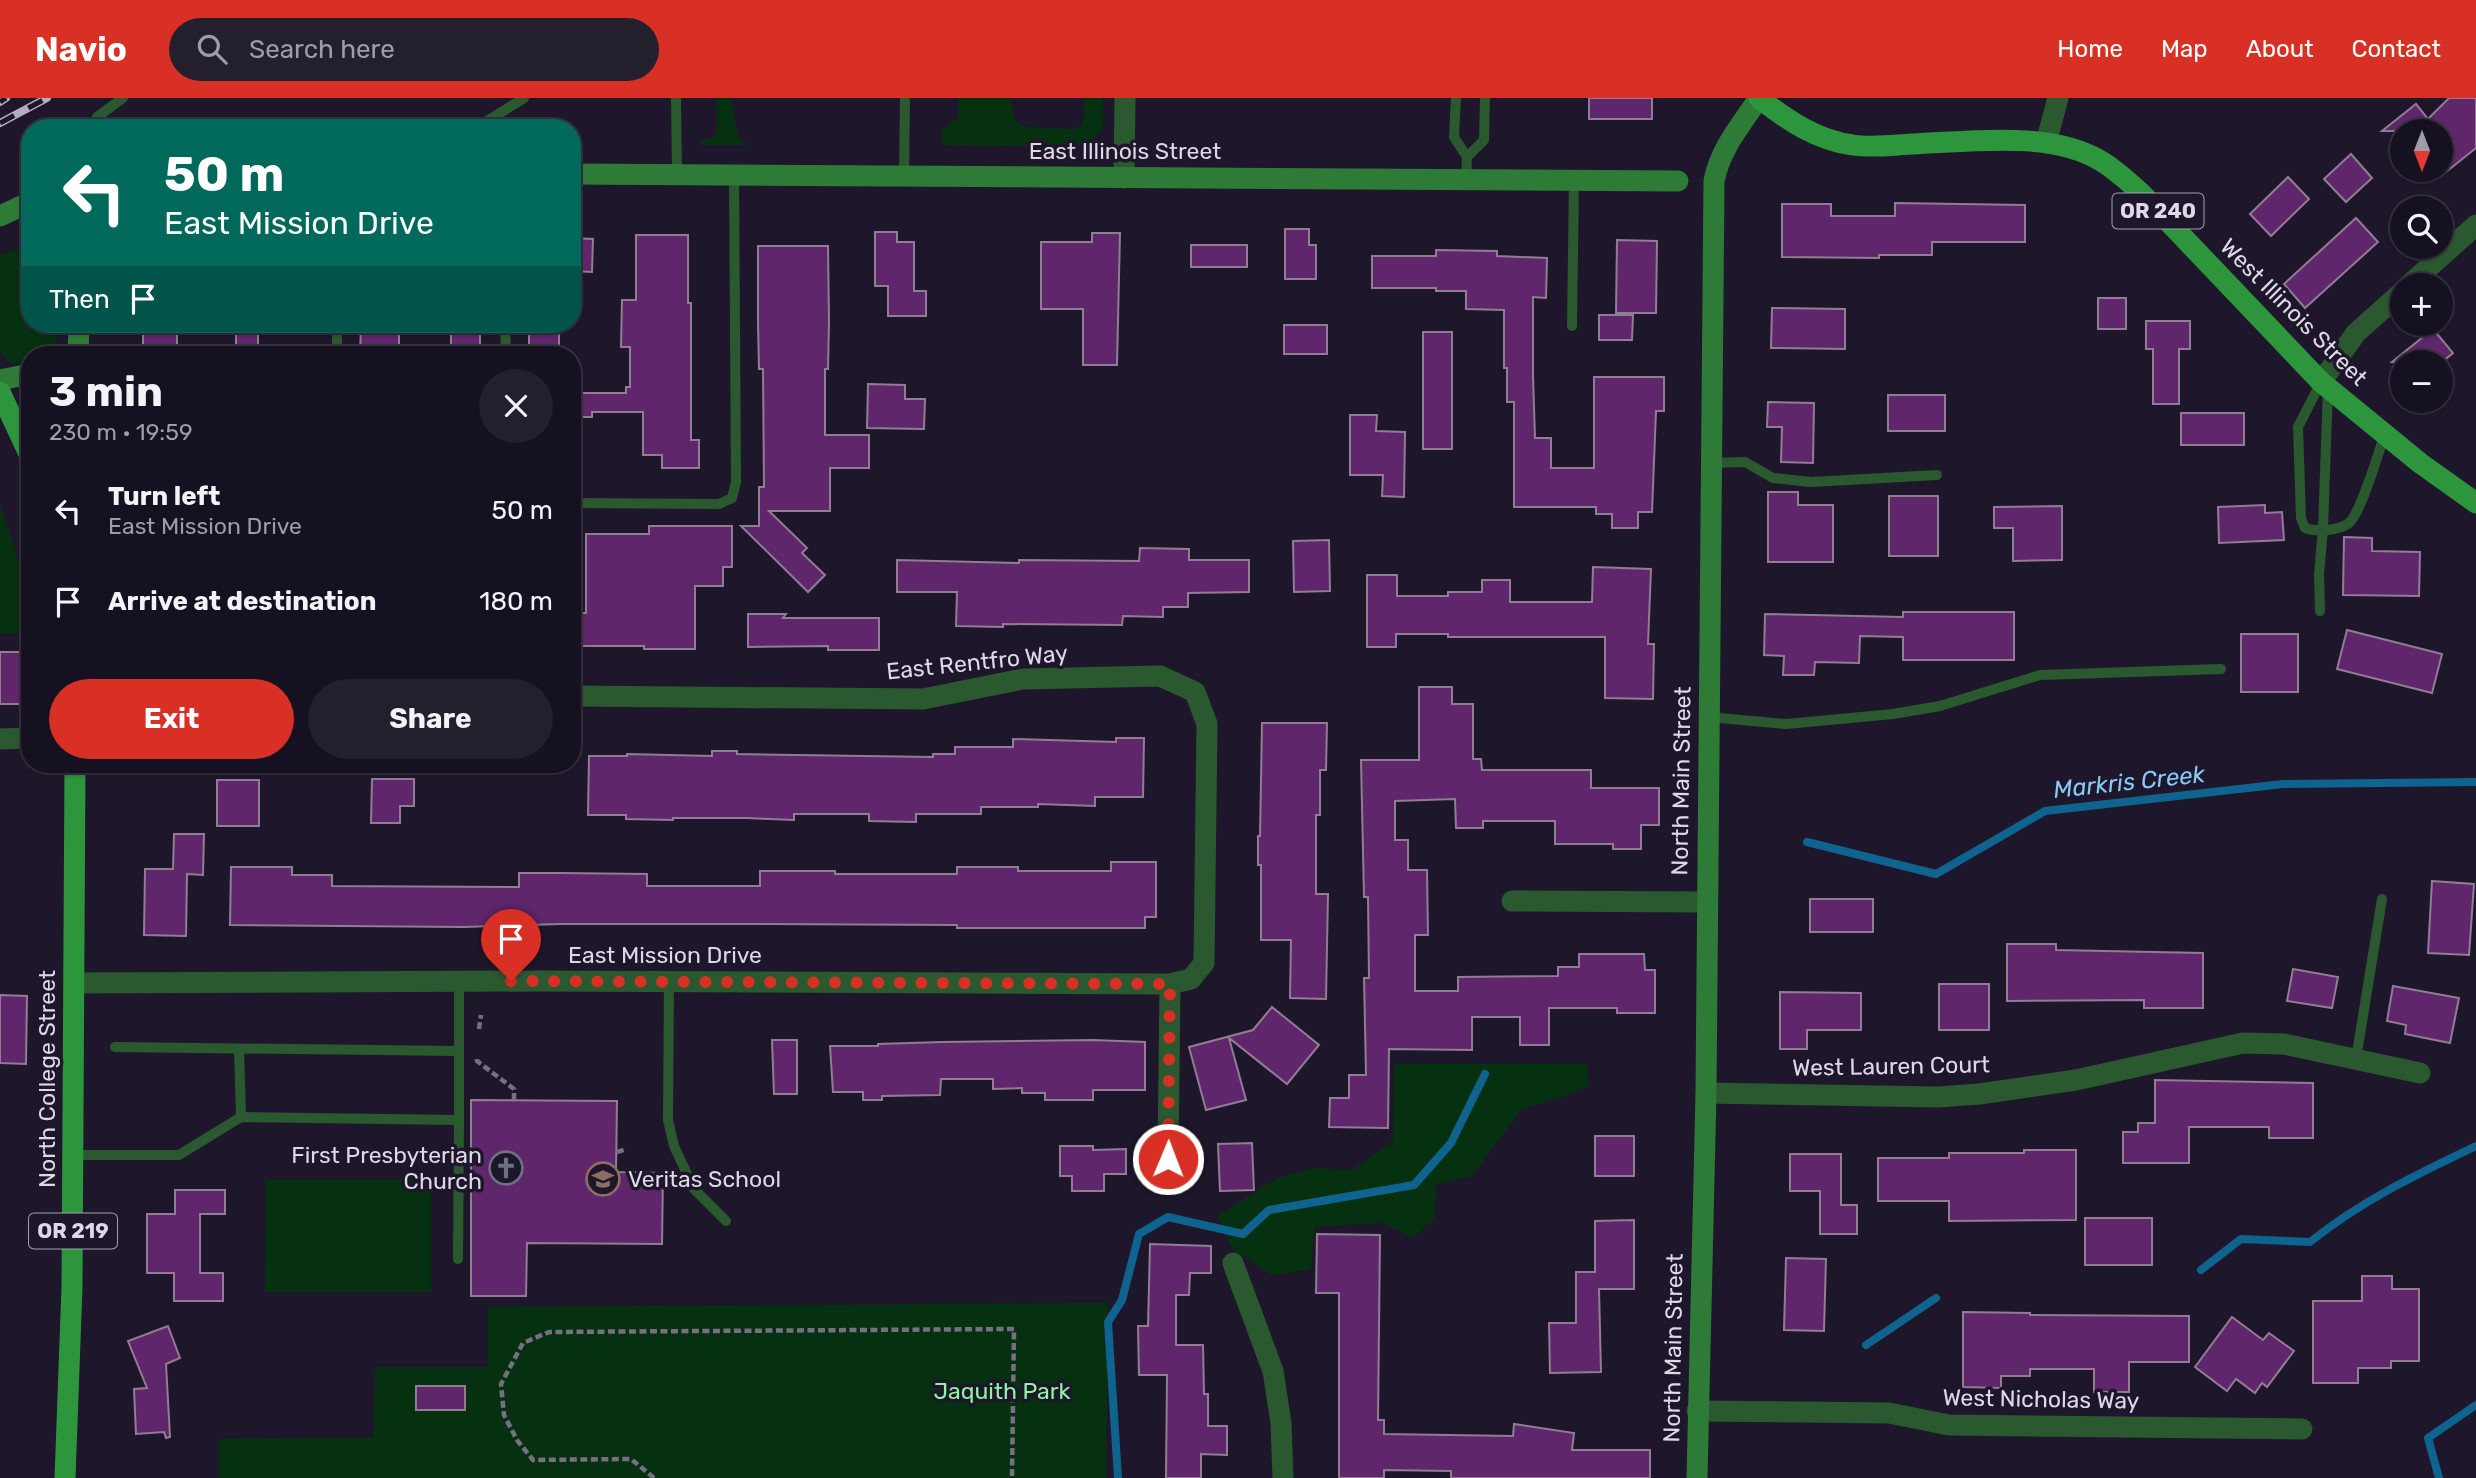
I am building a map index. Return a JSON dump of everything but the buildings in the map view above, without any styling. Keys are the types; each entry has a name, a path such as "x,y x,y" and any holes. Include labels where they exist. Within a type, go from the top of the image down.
{"main road":[{"name":"West Illinois Street","path":"1759,98 1789,121 1825,138 1853,145 2046,142 2099,160 2119,173 2142,194 2324,385 2476,503"},
{"path":"0,392 21,437"},
{"name":"North College Street","path":"65,1478 72,1287 75,773"}],"street":[{"path":"1124,178 1125,98"},
{"name":"North Main Street","path":"1697,1478 1706,1093 1714,181 1724,149 1759,98"},
{"path":"2046,142 2058,98"},
{"name":"East Illinois Street","path":"581,174 1678,181"},
{"path":"0,216 21,206"},
{"path":"2422,273 2476,225"},
{"path":"2324,385 2356,333 2390,303"},
{"path":"0,380 21,376"},
{"name":"East Rentfro Way","path":"581,696 923,699 1023,679 1160,676 1195,692 1207,724 1204,963"},
{"path":"0,739 21,738"},
{"path":"1512,901 1706,902"},
{"name":"East Mission Drive","path":"74,984 669,981 1170,984 1191,979 1204,963"},
{"path":"1168,1159 1170,984"},
{"name":"West Lauren Court","path":"1706,1093 1938,1097 1979,1094 2076,1080 2243,1043 2284,1044 2420,1073"},
{"path":"1233,1263 1273,1371 1281,1423 1283,1478"},
{"name":"West Nicholas Way","path":"1698,1411 1889,1413 1948,1425 2302,1429"}],"lane":[{"path":"97,119 123,98"},
{"path":"490,119 524,98"},
{"path":"676,98 677,175"},
{"path":"904,177 905,98"},
{"path":"1456,98 1454,137 1467,157 1466,180"},
{"path":"1467,157 1484,140 1485,98"},
{"path":"581,503 719,504 732,498 736,482 734,175"},
{"path":"1572,326 1574,180"},
{"path":"2324,385 2298,427 2301,518 2305,528 2336,529 2348,523 2385,435"},
{"path":"2319,611 2323,529 2324,385"},
{"path":"1711,463 1745,462 1773,478 1811,482 1937,475"},
{"path":"1708,717 1786,724 1894,714 1940,706 2040,675 2221,669"},
{"path":"2356,1059 2382,899"},
{"path":"458,1259 459,981"},
{"path":"669,981 668,1120 674,1146 694,1189 726,1221"},
{"path":"115,1047 459,1051"},
{"path":"239,1049 241,1117"},
{"path":"73,1155 179,1155 241,1117 459,1120"}],"path":[{"path":"478,1038 481,1015"},
{"path":"478,1050 477,1061 513,1089 514,1100"},
{"path":"617,1152 626,1149"},
{"path":"654,1478 631,1459 533,1460 517,1440 504,1415 501,1384 523,1343 549,1332 1014,1329 1012,1478"},
{"path":"644,1470 644,1478"}],"green space":[{"path":"717,98 731,98 738,137 748,145 698,145 703,139 717,134"},
{"path":"959,98 1010,98 1014,116 1012,115 1019,125 1076,129 1082,124 1084,98 1103,98 1103,124 1093,139 1076,147 941,145 943,129 960,116"},
{"path":"21,249 21,333 56,333 55,346 21,346 20,364 9,363 0,352 0,254"},
{"path":"0,504 21,567 21,633 0,633"},
{"path":"1394,1064 1588,1064 1588,1086 1563,1097 1522,1109 1472,1176 1436,1185 1434,1219 1413,1238 1383,1223 1315,1226 1311,1269 1272,1275 1233,1250 1218,1216 1277,1178 1314,1168 1352,1170 1393,1141"},
{"path":"266,1180 431,1180 431,1292 265,1292"},
{"name":"Jaquith Park","path":"1108,1303 1106,1478 219,1478 219,1439 373,1438 375,1367 488,1367 488,1307"}],"waterway":[{"name":"Markris Creek","path":"1807,842 1936,874 2045,811 2283,784 2476,782"},
{"name":"Markris Creek","path":"1118,1478 1108,1322 1122,1300 1139,1234 1168,1217 1243,1234 1269,1210 1414,1185 1451,1143 1485,1074"},
{"path":"2201,1270 2241,1239 2310,1242 2369,1201 2476,1146"},
{"path":"1866,1345 1936,1298"},
{"path":"2439,1478 2428,1438 2476,1405"}],"railway":[{"path":"0,102 6,98"},
{"path":"0,123 47,98"}],"place":[{"name":"First Presbyterian Church","path":"506,1168"},
{"name":"Veritas School","path":"603,1179"}],"route":[{"path":"511,981 1170,984 1168,1159"}]}
